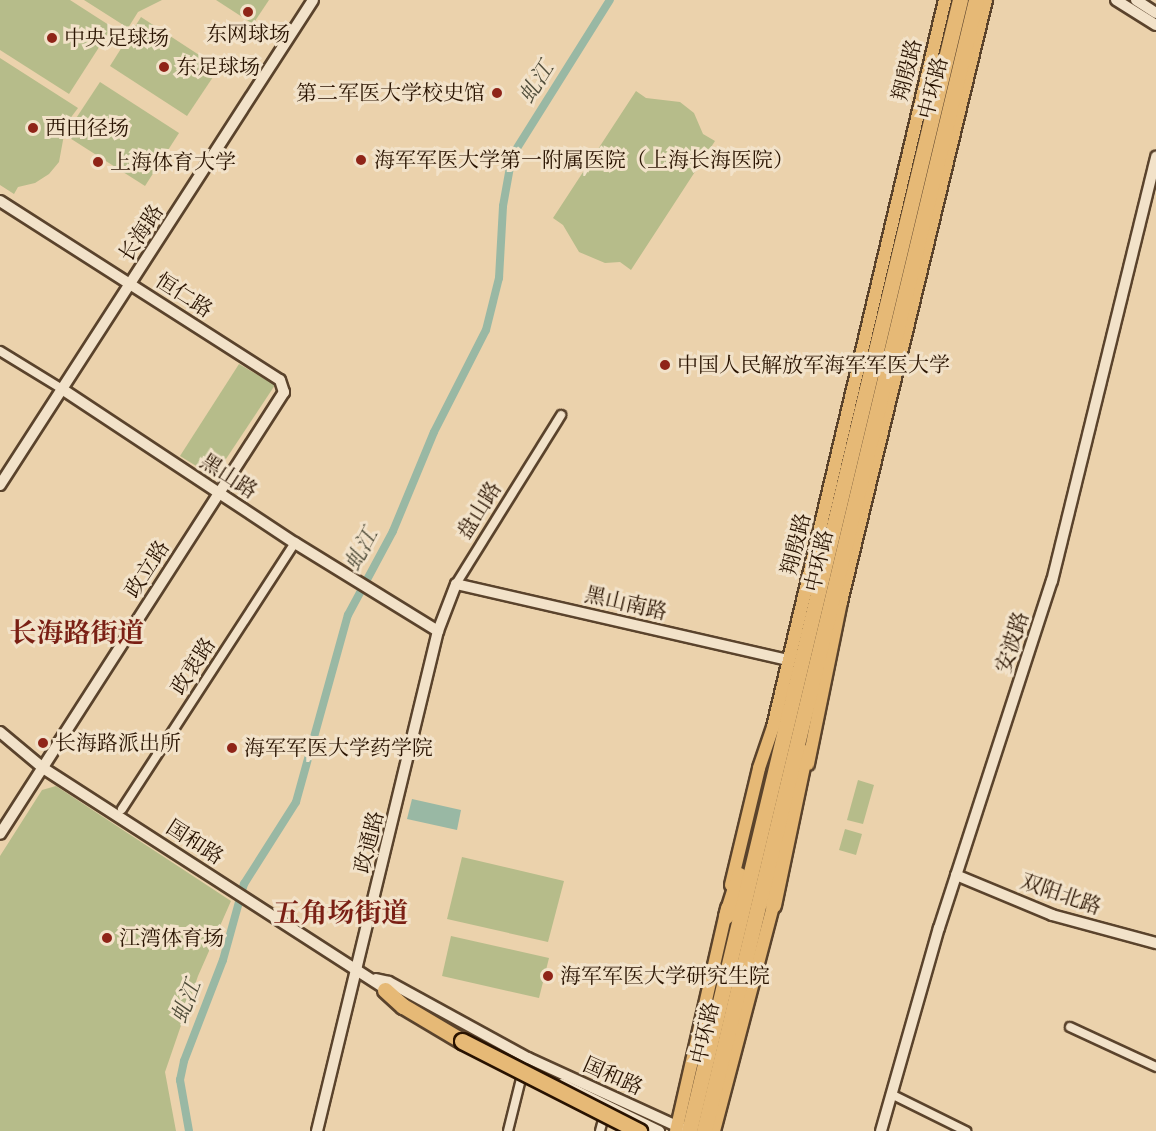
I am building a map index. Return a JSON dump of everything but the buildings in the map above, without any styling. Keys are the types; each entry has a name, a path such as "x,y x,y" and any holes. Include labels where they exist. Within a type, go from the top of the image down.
{"highway":[{"name":"中环路","path":"683,1130 735,961 833,593 947,88 960,0"},
{"name":"中环路","path":"711,1129 735,961 785,729 947,88 976,0"},
{"path":"773,905 820,684 833,593"},
{"path":"726,916 785,729"},
{"path":"385,990 403,1006 462,1041 639,1131"}],"main road":[{"name":"翔殷路","path":"683,1130 726,916 945,0"},
{"path":"711,1129 773,905 832,658 841,602 986,0"}],"street":[{"name":"长海路","path":"0,485 313,0"},
{"path":"1116,0 1156,25"},
{"path":"1136,0 1156,12"},
{"name":"安波路","path":"881,1131 956,875 1052,581 1156,157"},
{"name":"恒仁路","path":"0,201 280,380 283,385"},
{"name":"黑山路","path":"0,351 62,389 295,543 438,631"},
{"name":"政立路","path":"0,834 284,392 283,385"},
{"name":"盘山路","path":"438,631 456,584 561,415"},
{"name":"政衷路","path":"122,809 295,543"},
{"name":"黑山南路","path":"456,584 788,660"},
{"name":"政通路","path":"317,1131 438,631"},
{"name":"国和路","path":"0,732 43,768 372,978 385,990 524,1066 659,1131"},
{"name":"双阳北路","path":"956,875 1059,917 1156,943"},
{"name":"国和路","path":"372,978 389,982 528,1058 683,1130"},
{"path":"337,1050 343,1042 360,984 366,983 403,1006"},
{"path":"1070,1027 1156,1067"},
{"path":"508,1131 524,1066"},
{"path":"891,1094 966,1131"},
{"path":"600,1131 607,1105"}],"green space":[{"name":"中央足球场","path":"0,0 70,0 112,27 69,94 0,50"},
{"path":"84,0 162,0 138,12 128,28"},
{"name":"东网球场","path":"216,0 269,0 253,24"},
{"name":"东足球场","path":"141,17 219,68 187,116 110,66"},
{"name":"西田径场","path":"0,58 78,108 66,124 59,162 49,174 35,183 18,187 14,194 0,185"},
{"path":"100,82 179,133 145,186 65,135"},
{"path":"636,91 646,98 680,102 694,113 703,134 715,141 631,270 620,262 605,263 579,252 563,225 553,218"},
{"path":"239,364 275,385 214,477 180,456"},
{"path":"858,780 874,785 863,824 847,820"},
{"name":"江湾体育场","path":"56,786 231,901 198,976 165,1072 176,1131 0,1131 0,856 42,790"},
{"path":"845,829 862,834 856,855 839,850"},
{"path":"462,857 564,881 548,942 447,919"},
{"path":"451,936 549,958 539,998 442,976"}],"shaded area":[{"path":"412,799 461,810 457,830 407,819"}],"waterway":[{"name":"虬江","path":"189,1131 180,1080 184,1061 223,960 244,884 296,802 348,615 393,531 434,432 486,330 499,278 503,206 512,156 610,0"}],"place":[{"name":"东网球场","path":"248,12"},
{"name":"中央足球场","path":"52,38"},
{"name":"东足球场","path":"164,67"},
{"name":"第二军医大学校史馆","path":"497,93"},
{"name":"西田径场","path":"33,128"},
{"name":"海军军医大学第一附属医院（上海长海医院）","path":"361,160"},
{"name":"上海体育大学","path":"98,162"},
{"name":"中国人民解放军海军军医大学","path":"665,365"},
{"name":"长海路派出所","path":"43,743"},
{"name":"海军军医大学药学院","path":"232,748"},
{"name":"江湾体育场","path":"107,938"},
{"name":"海军军医大学研究生院","path":"548,976"}],"district":[{"name":"长海路街道","path":"77,634"},
{"name":"五角场街道","path":"341,914"}]}
